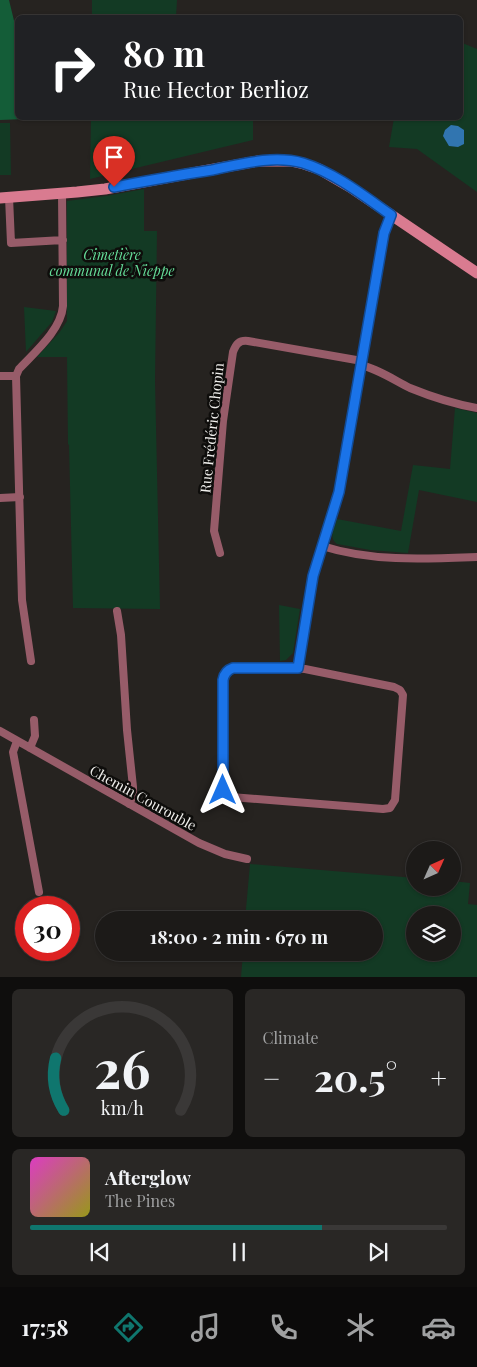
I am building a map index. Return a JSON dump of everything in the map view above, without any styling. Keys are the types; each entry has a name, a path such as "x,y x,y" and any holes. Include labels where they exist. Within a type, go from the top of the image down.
{"street":[{"path":"63,240 11,243 4,197 114,187 258,161 284,160 297,162 319,170 350,187 477,274"},
{"path":"31,661 22,606 16,376 19,369 54,330 62,315 62,193"},
{"path":"298,668 311,585 339,492 384,233 391,215"},
{"name":"Rue Frédéric Chopin","path":"220,553 214,531 225,406 233,352 236,344 242,340 248,340 361,363"},
{"path":"361,363 419,392 448,402 477,408"},
{"path":"0,376 16,376"},
{"path":"0,498 20,497"},
{"path":"322,546 347,552 397,558 477,557"},
{"path":"118,611 126,730 133,787 133,796 129,804"},
{"path":"233,668 298,668 394,687 402,692 395,800 390,808 231,797 224,792 222,787 223,680 225,674 233,668"},
{"path":"30,748 34,736 34,720"},
{"name":"Chemin Courouble","path":"0,731 213,850 247,859"},
{"path":"17,741 13,752 38,892"}],"green space":[{"path":"0,0 9,0 15,25 15,119 0,120"},
{"path":"92,0 177,0 176,15 92,15"},
{"path":"463,43 477,49 477,192 417,149 389,147 394,120 463,120"},
{"path":"91,120 253,120 253,140 90,179"},
{"path":"0,123 10,123 11,175 0,175"},
{"name":"Cimetière communal de Nieppe","path":"144,189 144,231 157,231 155,381 160,609 73,608 67,357 37,357 59,333 67,321 67,201"},
{"path":"24,307 56,311 52,322 26,352"},
{"path":"455,408 477,413 477,502 419,490 408,553 370,550 337,544 332,536 337,519 401,531 413,465 450,469"},
{"path":"279,605 300,609 293,653 286,660 280,661"},
{"path":"250,864 406,877 406,896 461,896 461,882 470,883 468,904 477,905 477,977 241,977 242,961 383,961 383,911 246,911"}],"water":[{"path":"451,125 458,126 464,130 464,144 458,147 449,146 443,136 445,130"}],"route":[{"path":"114,187 249,163 284,160 304,164 336,178 391,215 384,233 339,492 313,576 298,668 233,668 225,674 223,680 223,790"}]}
